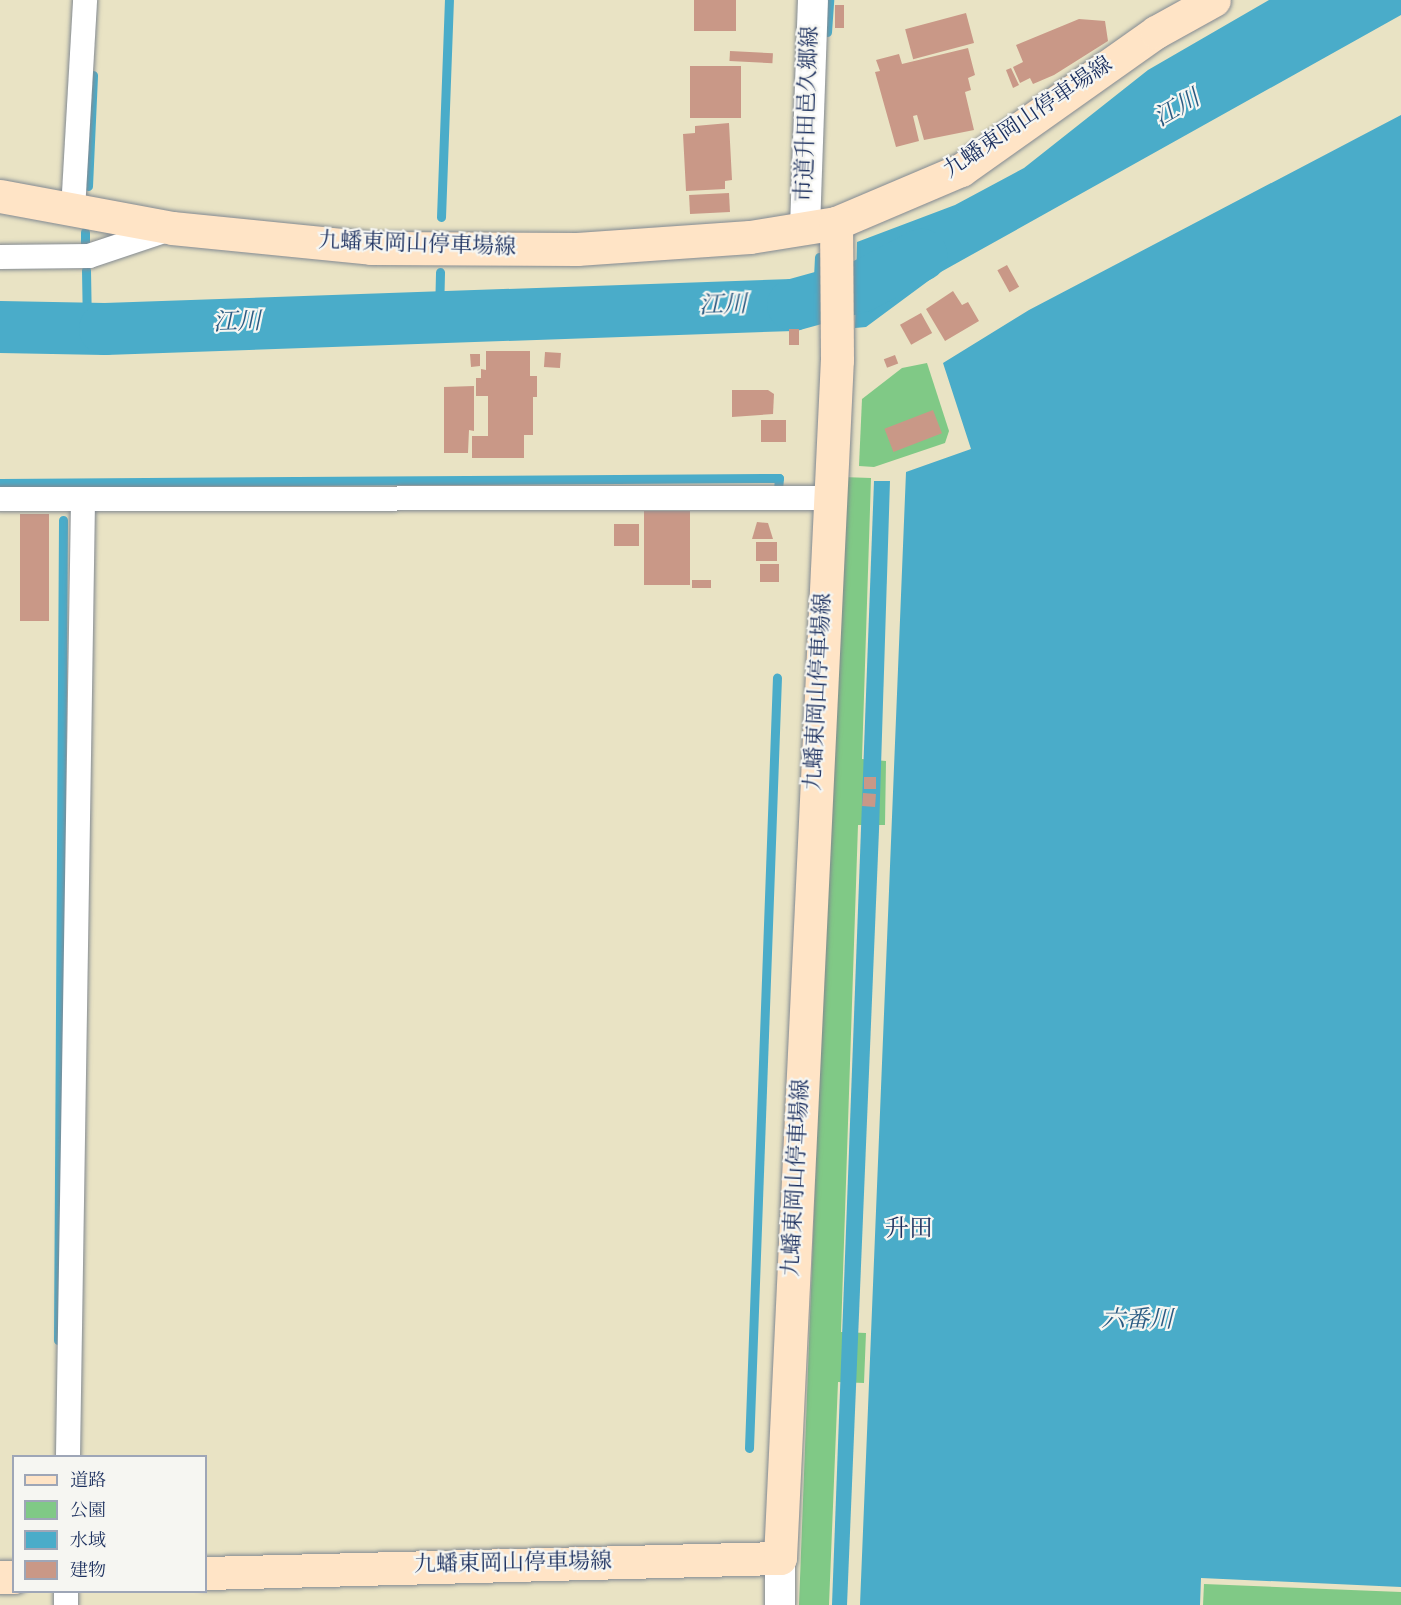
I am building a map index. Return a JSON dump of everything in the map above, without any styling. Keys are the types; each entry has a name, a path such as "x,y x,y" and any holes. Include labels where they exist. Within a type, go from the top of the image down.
{"main road":[{"name":"九蟠東岡山停車場線","path":"0,196 172,228 371,248 477,251 667,245 826,234 961,170 1156,32 1214,0"},
{"name":"九蟠東岡山停車場線","path":"207,1572 780,1558 837,334 826,234"}],"street":[{"path":"73,210 85,0"},
{"name":"市道升田邑久郷線","path":"813,0 826,234"},
{"path":"0,257 88,256 172,228"},
{"path":"0,499 829,498"},
{"path":"68,1455 83,499"},
{"path":"780,1558 780,1605"}],"green space":[{"path":"927,363 949,431 945,443 874,467 859,466 862,399 902,368"},
{"path":"842,477 871,478 862,759 886,761 885,825 858,825 841,1332 866,1333 864,1383 838,1382 829,1605 799,1605"},
{"path":"1204,1584 1401,1592 1401,1605 1203,1605"}],"water":[{"path":"1269,0 1401,0 1401,15 939,273 866,327 855,328 857,242 955,205 1024,168 1148,70"},
{"name":"六番川","path":"1401,115 1401,1587 1201,1578 1200,1605 860,1605 906,472 971,449 943,363 1029,310"},
{"path":"874,481 890,481 879,830 847,1605 832,1605"}],"building":[{"path":"694,0 736,0 736,31 694,31"},
{"path":"835,5 844,5 844,28 835,28"},
{"path":"966,13 974,43 913,59 905,29"},
{"path":"1079,19 1105,21 1108,41 1054,75 1033,84 1030,78 1020,83 1013,67 1023,62 1016,45"},
{"path":"968,48 975,75 968,78 971,90 965,92 974,130 924,140 917,115 913,116 919,141 896,147 875,72 880,71 876,60 899,54 902,64"},
{"path":"730,51 773,53 772,63 729,61"},
{"path":"690,66 741,66 741,118 690,118"},
{"path":"1011,68 1019,85 1013,88 1006,70"},
{"path":"729,123 732,180 725,181 725,189 686,191 683,134 695,133 695,126"},
{"path":"729,193 730,212 690,214 689,195"},
{"path":"1007,265 1019,287 1009,292 997,270"},
{"path":"953,291 962,305 968,302 979,321 945,341 926,309"},
{"path":"921,313 932,333 911,345 900,325"},
{"path":"789,329 799,329 799,345 789,345"},
{"path":"486,351 530,351 530,376 537,376 537,397 533,397 533,435 524,435 524,458 472,458 472,436 488,436 488,396 476,396 476,378 481,378 481,369 486,370"},
{"path":"545,352 561,353 560,368 544,367"},
{"path":"470,354 480,354 480,366 471,367"},
{"path":"895,355 898,363 887,368 884,359"},
{"path":"474,386 474,431 469,430 468,453 444,453 444,387"},
{"path":"732,390 768,390 774,394 773,414 732,417"},
{"path":"933,410 942,433 893,452 884,429"},
{"path":"761,420 786,420 786,442 761,442"},
{"path":"644,511 690,511 690,585 644,585"},
{"path":"20,514 49,514 49,621 20,621"},
{"path":"757,522 768,523 773,539 752,539"},
{"path":"614,524 639,524 639,546 614,546"},
{"path":"756,542 777,542 777,561 756,561"},
{"path":"760,564 779,564 779,582 760,582"},
{"path":"692,580 711,580 711,588 692,588"},
{"path":"864,777 876,777 876,789 864,789"},
{"path":"863,793 876,794 875,807 862,806"}],"waterway":[{"path":"441,217 449,0"},
{"path":"827,32 829,0"},
{"path":"88,186 93,75"},
{"path":"85,232 85,243"},
{"name":"江川","path":"0,327 105,329 793,305 862,286 921,255"},
{"path":"817,298 819,257"},
{"path":"86,270 87,329"},
{"path":"439,314 440,272"},
{"path":"0,483 779,478 778,490"},
{"path":"58,1340 63,520"},
{"path":"749,1448 777,678"}],"district":[{"name":"升田","path":"909,1231"}]}
